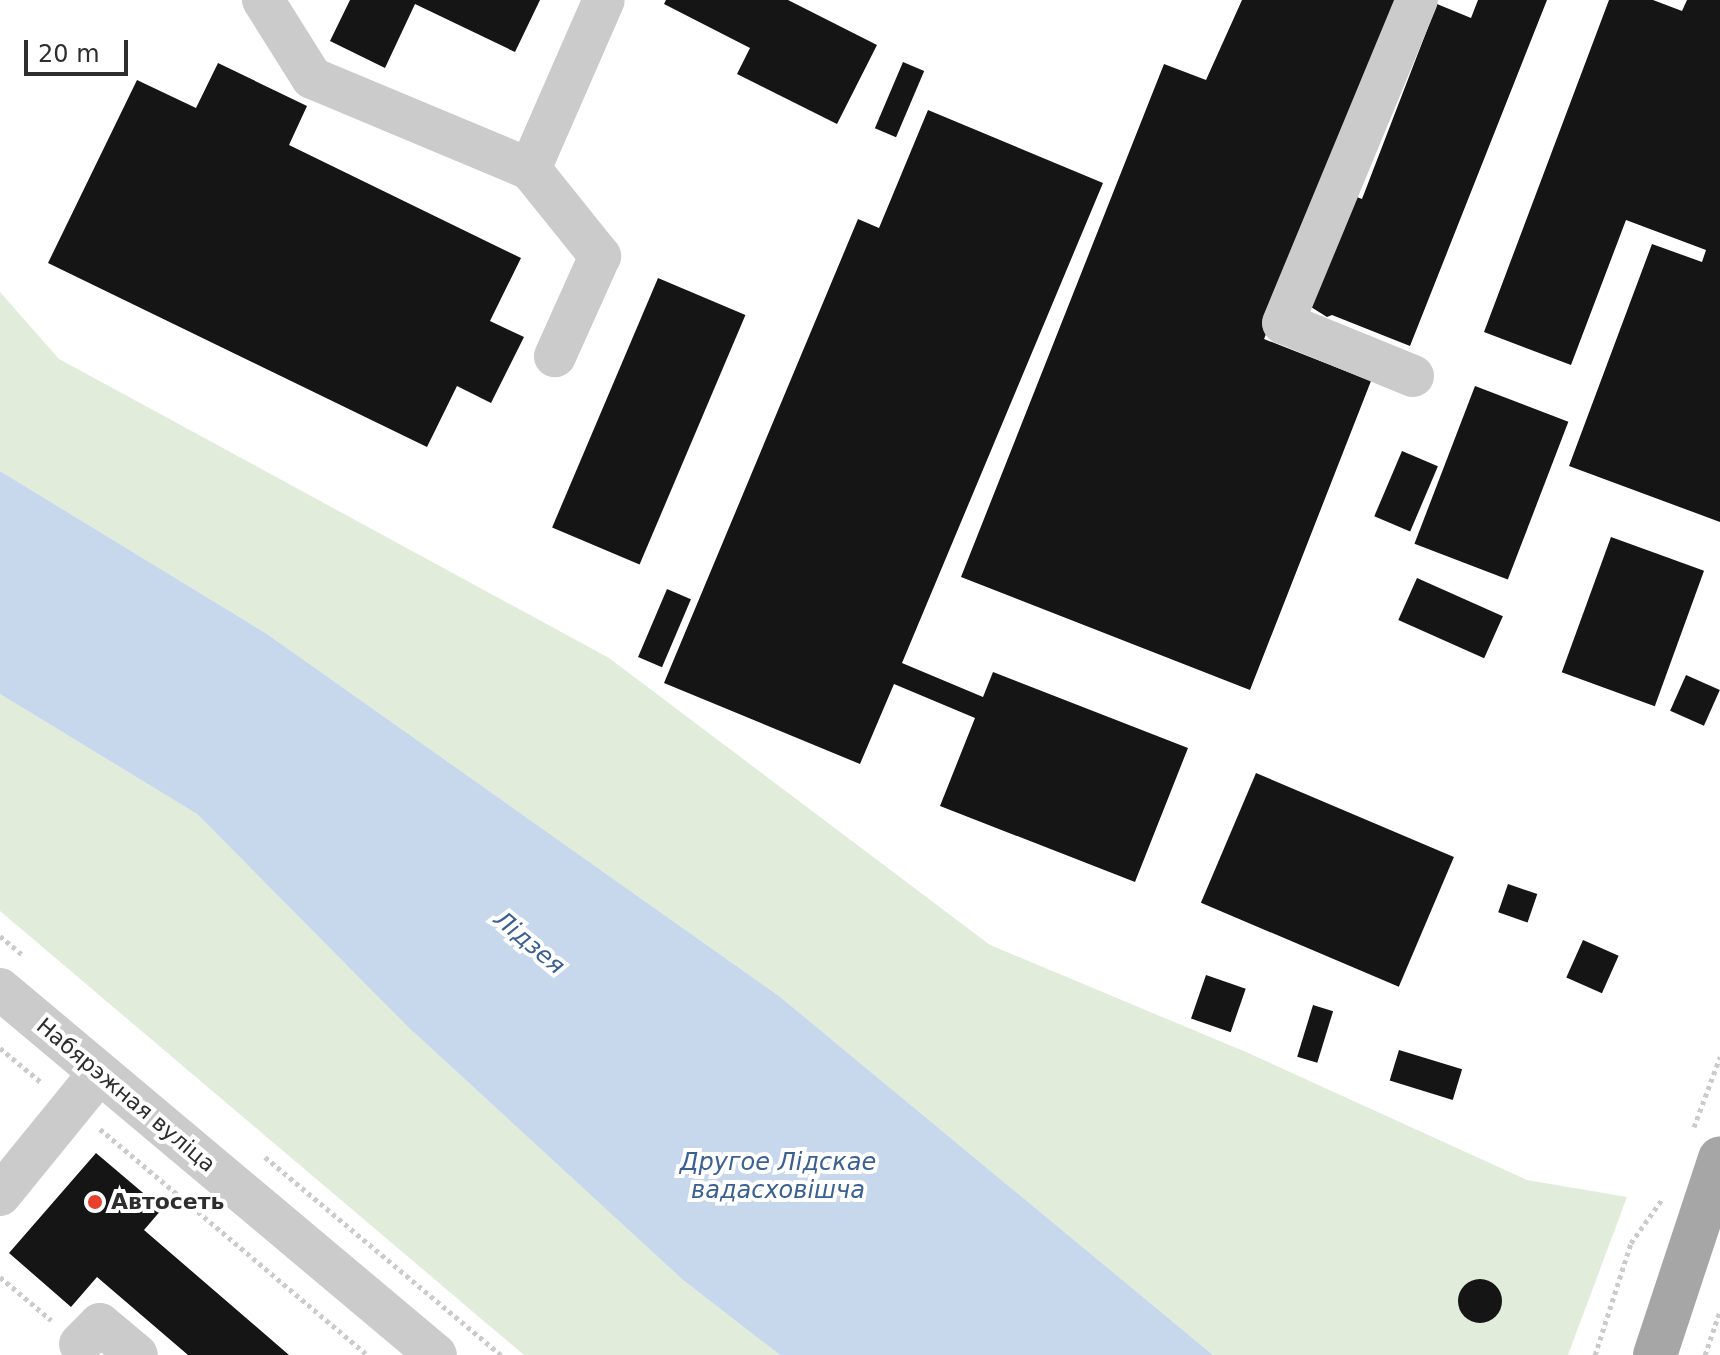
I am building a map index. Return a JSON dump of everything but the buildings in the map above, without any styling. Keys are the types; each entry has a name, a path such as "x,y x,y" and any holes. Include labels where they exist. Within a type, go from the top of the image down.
{"main road":[{"path":"1655,1355 1704,1150"}],"street":[{"path":"263,0 312,78 530,169 600,256 555,356"},
{"path":"530,169 604,0"},
{"path":"1413,376 1283,323 1417,0"},
{"name":"Набярэжная вуліца","path":"0,989 436,1355"},
{"path":"0,1195 99,1073"}],"path":[{"path":"0,1048 367,1355"},
{"path":"1704,1150 1720,1057"},
{"path":"1595,1355 1631,1243 1672,1185"},
{"path":"0,1277 112,1348"},
{"path":"1705,1355 1720,1311"}],"green space":[{"path":"0,292 59,359 609,658 990,945 1246,1052 1527,1180 1627,1197 1568,1355 1213,1355 779,996 267,634 0,471"},
{"path":"0,694 197,814 407,1026 683,1280 780,1355 524,1355 0,911"}],"water":[{"name":"Другое Лідскае вадасховішча","path":"0,471 267,634 779,996 1213,1355 780,1355 683,1280 407,1026 197,814 0,694"}],"place":[{"name":"Автосеть","path":"95,1202"}],"water label":[{"name":"Лідзея","path":"529,943"}]}
